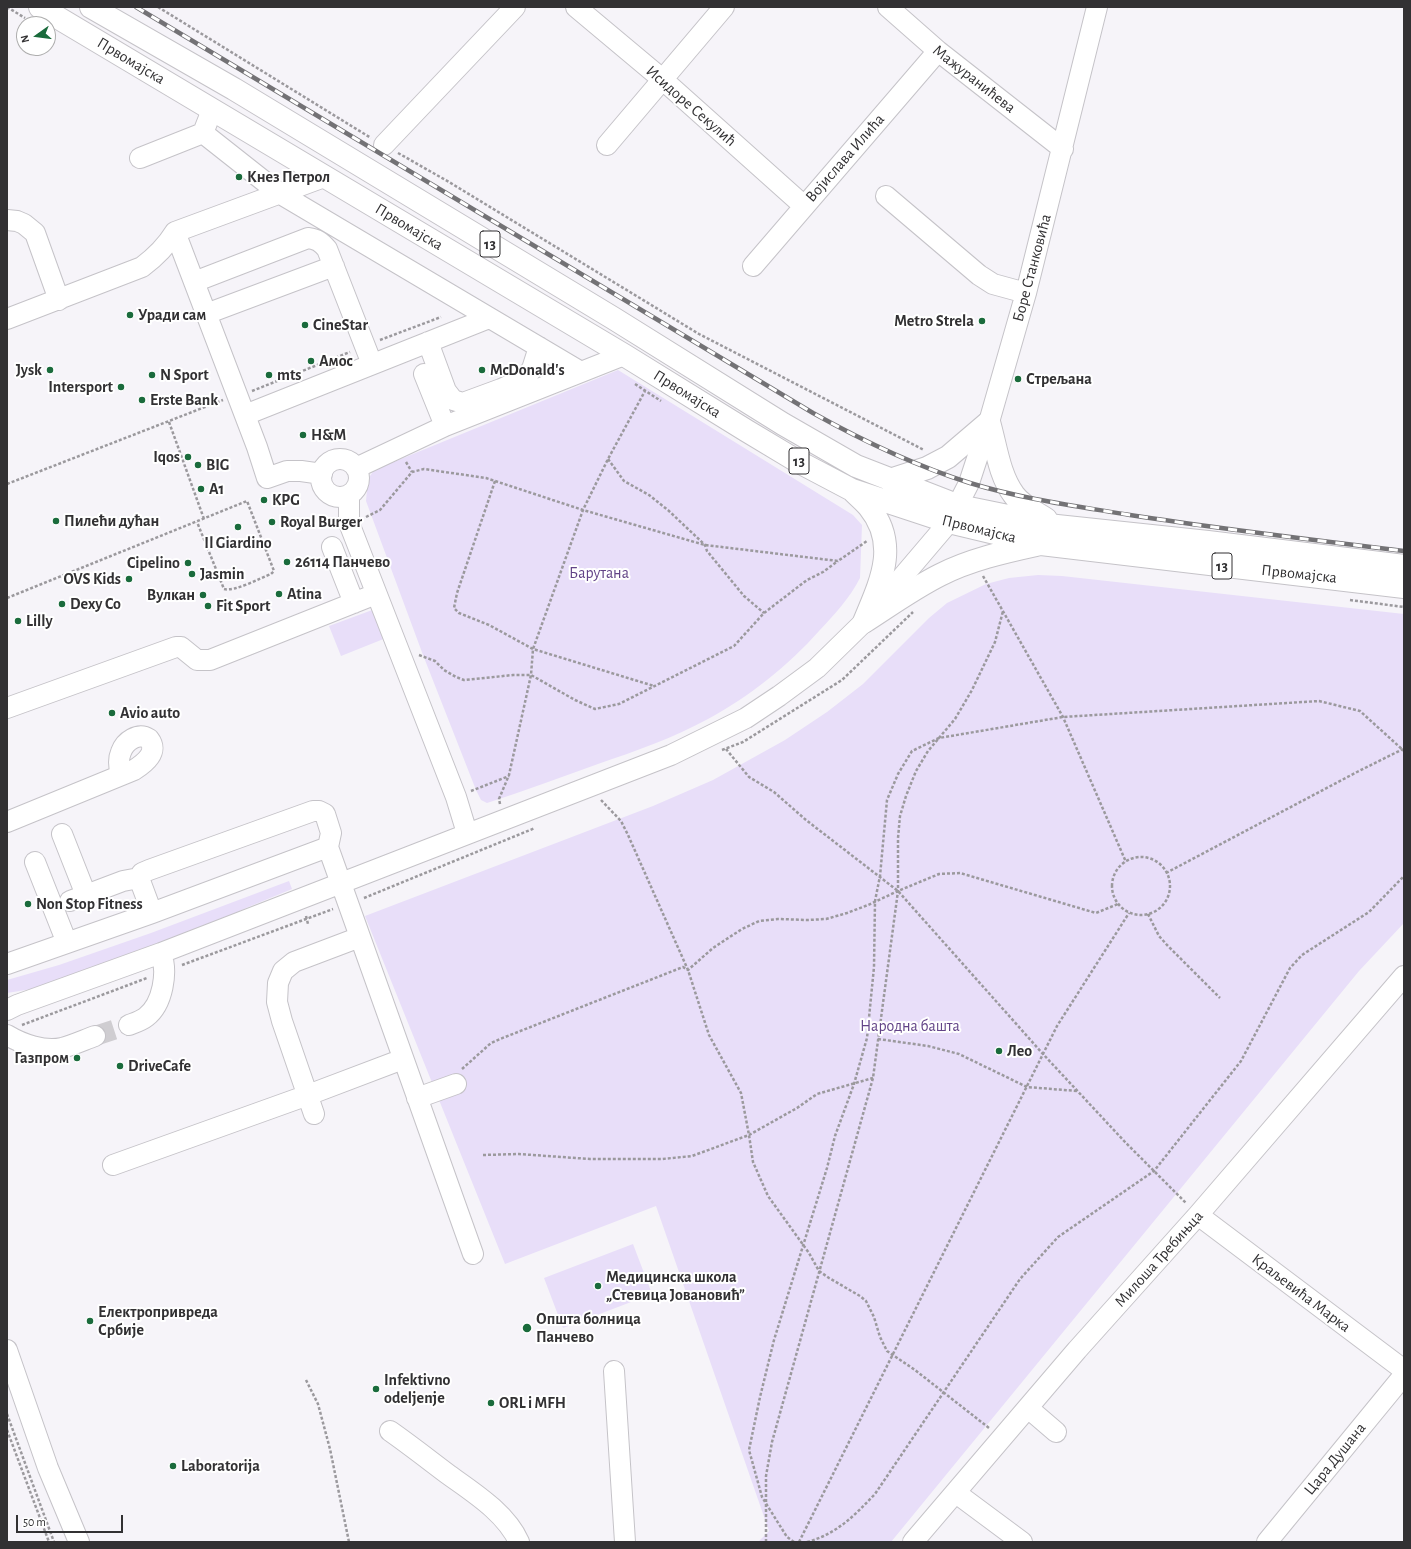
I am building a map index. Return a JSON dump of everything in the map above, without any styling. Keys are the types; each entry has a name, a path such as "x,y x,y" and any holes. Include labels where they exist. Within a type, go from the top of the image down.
{"main road":[{"name":"Првомајска","path":"91,7 234,89 613,318 783,424 856,466 890,480 954,514 1208,542 1404,566"},
{"name":"Првомајска","path":"35,14 212,110 624,355 753,435 797,461 852,490 954,514 1041,544 1404,587"},
{"path":"890,480 927,468 948,457 989,422 1003,474 1015,495 1029,509 1057,526"},
{"path":"852,490 870,508 885,536 886,556 881,580 864,622"},
{"path":"864,622 940,574 1001,553 1041,544"}],"street":[{"path":"384,145 515,7"},
{"name":"Исидоре Секулић","path":"576,7 662,80 804,206"},
{"path":"607,145 724,7"},
{"name":"Мажуранићева","path":"888,7 938,51 1062,149"},
{"name":"Боре Станковића","path":"10,1007 161,953 671,755 746,718 817,668 864,622 954,514 976,464 1026,293 1097,7"},
{"name":"Војислава Илића","path":"752,266 938,51"},
{"path":"140,158 203,133 212,110"},
{"path":"203,133 279,193 581,372"},
{"path":"7,319 142,267 156,255 175,232 324,177"},
{"path":"886,196 979,275 992,284 1026,293"},
{"path":"7,220 17,221 24,224 35,233 59,300"},
{"path":"175,232 245,415 267,478 287,471 301,470 322,474"},
{"path":"194,282 308,238 315,239 321,242 327,249 372,364"},
{"path":"206,314 334,266"},
{"path":"245,415 489,318"},
{"path":"421,345 446,391 453,400 462,403 501,390 525,378 532,369 539,347"},
{"path":"421,345 445,426"},
{"path":"356,468 445,426 624,355"},
{"path":"335,460 347,461 356,468 359,480 357,486 349,495 337,497 326,491 322,480 322,474 325,468 335,460"},
{"path":"349,495 349,523 456,797 467,833"},
{"path":"332,547 354,603"},
{"path":"7,708 176,647 181,647 197,660 210,660 376,594"},
{"path":"7,822 121,775"},
{"path":"62,834 78,898 127,880 139,878 142,873 149,870 313,811 319,811 325,814 331,833 328,847 473,1254"},
{"path":"7,964 328,847"},
{"path":"35,862 67,943"},
{"path":"139,878 152,912"},
{"path":"314,1114 282,1021 277,1002 278,983 283,971 294,962 360,937"},
{"path":"129,1025 146,1017 155,1008 163,981 163,960 161,953"},
{"name":"Милоша Требињца","path":"913,1542 1077,1350 1198,1215 1404,976"},
{"path":"7,1035 20,1042 34,1046 52,1048 61,1048 95,1036"},
{"path":"113,1165 403,1059"},
{"path":"417,1098 456,1077"},
{"name":"Краљевића Марка","path":"1198,1215 1404,1370"},
{"path":"7,1350 48,1468 78,1542"},
{"path":"614,1371 625,1542"},
{"name":"Цара Душана","path":"1267,1542 1404,1375"},
{"path":"1028,1408 1056,1432"},
{"path":"390,1431 477,1495 503,1518 517,1536 519,1542"},
{"path":"956,1493 1022,1542"}],"path":[{"path":"158,7 699,334 928,452"},
{"path":"7,8 35,14"},
{"path":"504,819 499,799 509,776 531,675 533,649 583,510 608,459 645,391"},
{"path":"169,422 204,519"},
{"path":"608,459 624,481 649,495 669,511 705,545 707,551 744,596 764,613"},
{"path":"349,523 380,510 412,472 424,469 495,481 583,510 705,545 838,561"},
{"path":"495,481 457,593 454,608 459,613 489,626 533,649 654,686"},
{"path":"7,598 247,501 274,571 271,574 238,587 228,590 224,589 197,522"},
{"path":"398,651 423,655 435,661 444,670 464,680 513,675 531,675 575,700 595,709 619,704 734,646 764,613 807,580 823,572 869,540 885,536"},
{"path":"990,573 983,575 1063,717 1126,862"},
{"path":"1349,600 1404,607"},
{"path":"766,1542 766,1476 772,1442 874,1078 898,891 898,838 900,816 916,771 928,751 955,719 972,690 995,642 1002,611"},
{"path":"794,1542 787,1537 762,1497 749,1450 774,1340 827,1168 835,1136 854,1084 867,1038 874,967 875,901 880,876 887,800 898,774 912,751 939,738 1063,717 1319,701 1360,711 1404,750 1350,776 1166,873"},
{"path":"726,749 749,777 774,792 806,820 898,891 1043,1054 1198,1215"},
{"path":"456,797 509,776"},
{"path":"600,800 621,821 688,970 709,1035 741,1093 750,1135 753,1162 768,1196 803,1246 810,1253 819,1272 866,1301 887,1351 893,1354 991,1429"},
{"path":"1138,857 1147,858 1156,862 1166,873 1170,886 1168,895 1164,903 1157,910 1148,914 1139,915 1129,913 1118,904 1112,891 1112,882 1115,872 1121,865 1138,857"},
{"path":"688,970 713,948 742,929 759,921 778,919 807,920 826,918 846,913 939,874 960,873 1096,913 1118,904"},
{"path":"807,1542 822,1538 850,1520 876,1494 1020,1279 1058,1237 1154,1171 1241,1061 1290,968 1302,956 1369,912 1404,876"},
{"path":"799,1542 1057,1026 1129,913"},
{"path":"1148,914 1159,936 1220,998"},
{"path":"456,1077 491,1043 683,967 688,970"},
{"path":"878,1039 928,1046 959,1054 1027,1087 1077,1090"},
{"path":"482,1155 519,1154 590,1159 684,1158 750,1135 817,1094 874,1078"},
{"path":"306,1380 318,1404 330,1449 349,1542"},
{"path":"7,1414 54,1542"},
{"path":"7,1430 49,1542"}],"green space":[{"name":"Барутана","path":"618,370 853,515 862,525 860,578 841,606 807,644 768,680 738,701 695,726 654,744 487,803 481,800 476,790 423,655 366,501 368,479 374,470"},
{"name":"Народна башта","path":"1038,575 1062,576 1404,614 1404,923 1359,971 891,1542 758,1542 769,1531 656,1206 505,1264 365,916 653,806 713,780 785,740 827,712 863,684 929,618 947,603 986,584 1009,578"},
{"path":"375,609 386,638 341,656 329,626"},
{"path":"289,881 292,889 246,908 206,928 44,987 7,993 7,980 59,965 151,933"},
{"name":"Медицинска школа „Стевица Јовановић”","path":"633,1244 652,1294 563,1328 544,1278"}],"tunnel":[{"path":"95,1036 129,1025"}],"railway":[{"path":"136,7 813,413 870,443 910,461 990,489 1049,502 1198,525 1404,551"}],"place":[{"name":"Кнез Петрол","path":"239,177"},
{"name":"Уради сам","path":"130,315"},
{"name":"Metro Strela","path":"982,321"},
{"name":"CineStar","path":"305,325"},
{"name":"Амос","path":"311,361"},
{"name":"Jysk","path":"50,370"},
{"name":"McDonald's","path":"482,370"},
{"name":"N Sport","path":"152,375"},
{"name":"mts","path":"269,375"},
{"name":"Стрељана","path":"1018,379"},
{"name":"Intersport","path":"121,387"},
{"name":"Erste Bank","path":"142,400"},
{"name":"H&M","path":"303,435"},
{"name":"Iqos","path":"188,457"},
{"name":"BIG","path":"198,465"},
{"name":"A1","path":"201,489"},
{"name":"KPG","path":"264,500"},
{"name":"Пилећи дућан","path":"56,521"},
{"name":"Royal Burger","path":"272,522"},
{"name":"Il Giardino","path":"238,527"},
{"name":"26114 Панчево","path":"287,562"},
{"name":"Cipelino","path":"188,563"},
{"name":"Jasmin","path":"192,574"},
{"name":"OVS Kids","path":"129,579"},
{"name":"Atina","path":"279,594"},
{"name":"Вулкан","path":"203,595"},
{"name":"Dexy Co","path":"62,604"},
{"name":"Fit Sport","path":"208,606"},
{"name":"Lilly","path":"18,621"},
{"name":"Avio auto","path":"112,713"},
{"name":"Non Stop Fitness","path":"28,904"},
{"name":"Лео","path":"999,1051"},
{"name":"Газпром","path":"77,1058"},
{"name":"DriveCafe","path":"120,1066"},
{"name":"Медицинска школа „Стевица Јовановић”","path":"598,1286"},
{"name":"Електропривреда Србије","path":"90,1321"},
{"name":"Општа болница Панчево","path":"527,1328"},
{"name":"Infektivno odeljenje","path":"376,1389"},
{"name":"ORL i MFH","path":"491,1403"},
{"name":"Laboratorija","path":"173,1466"}]}
